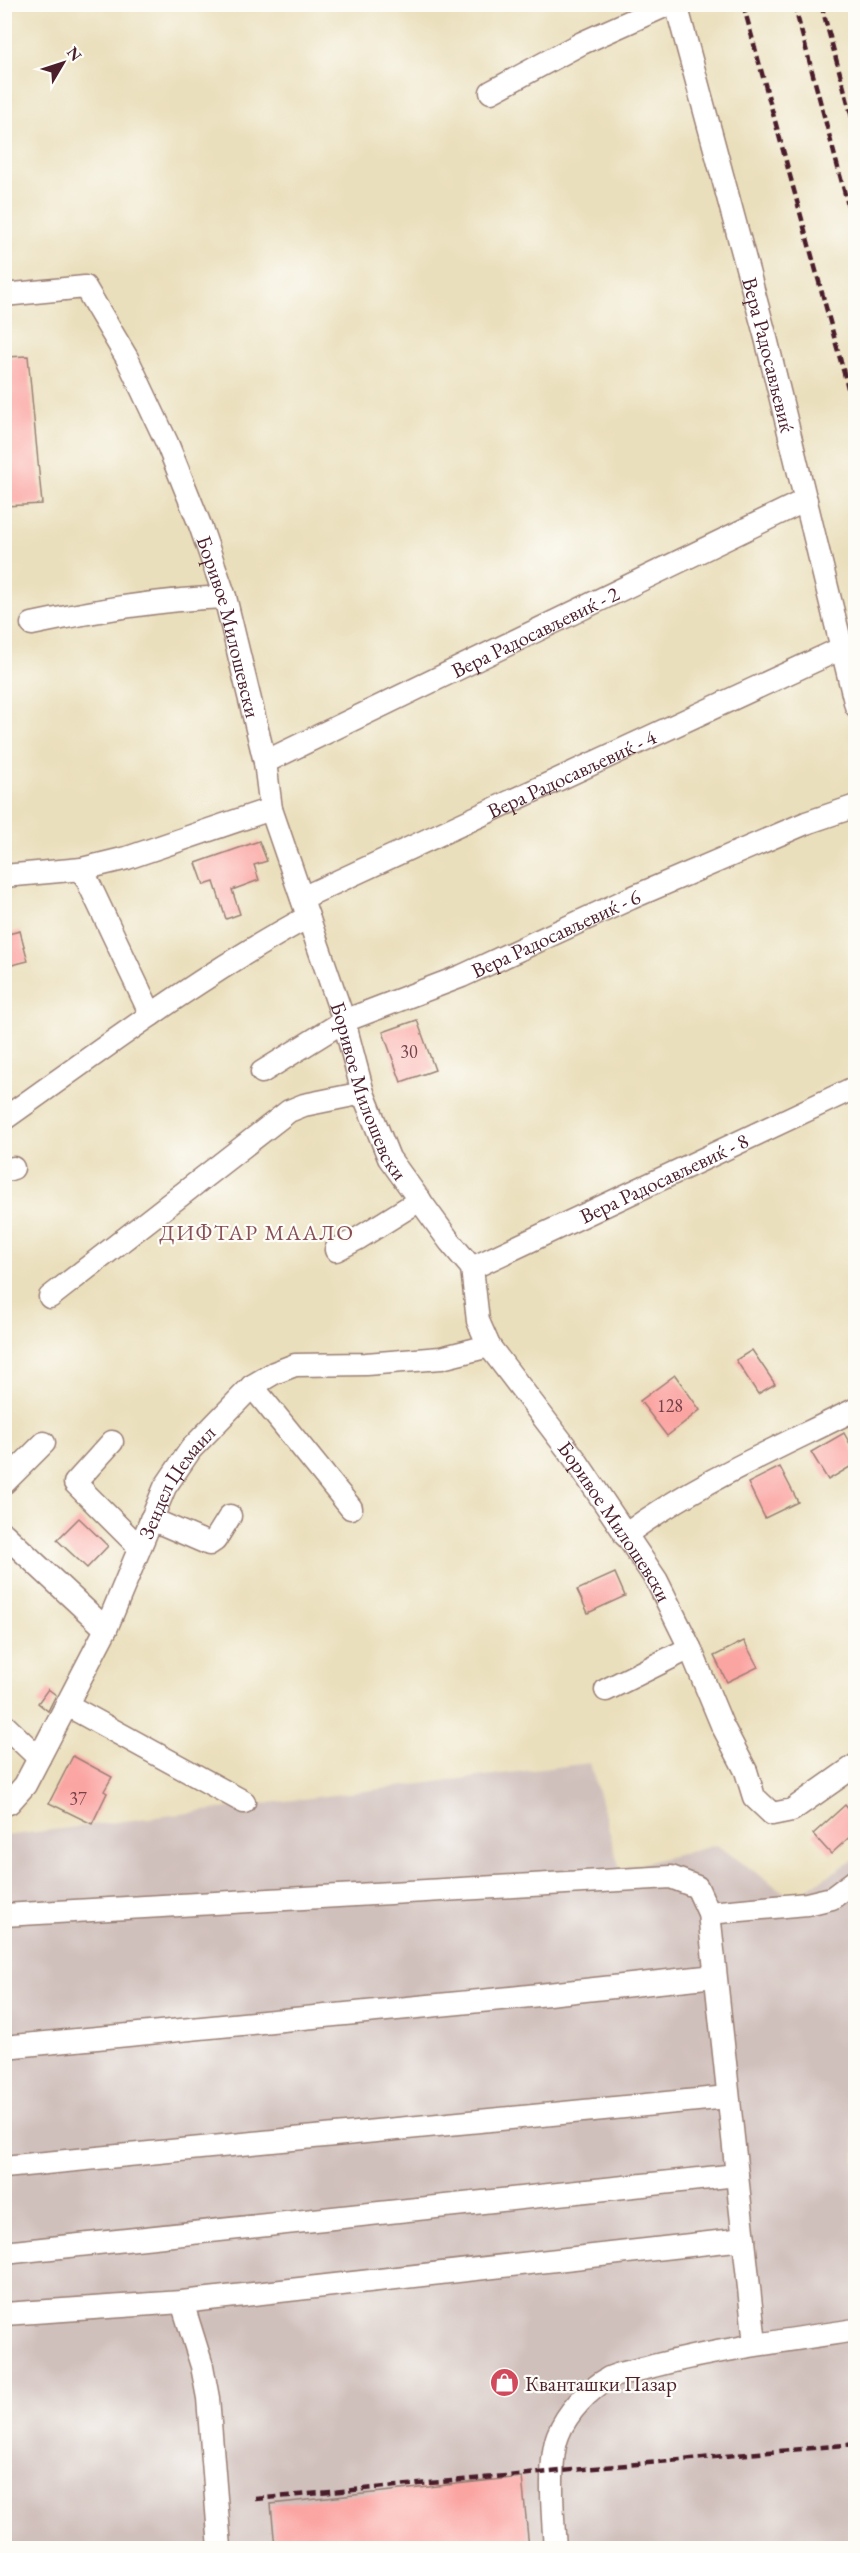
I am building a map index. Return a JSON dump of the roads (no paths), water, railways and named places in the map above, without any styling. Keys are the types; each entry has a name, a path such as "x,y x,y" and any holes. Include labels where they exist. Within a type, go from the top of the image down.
{"street":[{"path":"491,92 582,43 669,4"},
{"name":"Вера Радосављевиќ","path":"676,4 766,338 855,706"},
{"name":"Боривое Милошевски","path":"4,295 85,287 127,357 167,442 200,525 225,597 265,762 271,809 344,1021 363,1093 389,1158 472,1268 478,1321 489,1346 575,1459 657,1581 690,1648 722,1725 746,1771 754,1797 772,1814 792,1810 855,1765"},
{"name":"Вера Радосављевиќ - 2","path":"265,762 806,500"},
{"path":"32,624 120,606 172,599 225,597"},
{"name":"Вера Радосављевиќ - 4","path":"4,1119 305,908 840,649"},
{"name":"Вера Радосављевиќ - 6","path":"262,1072 344,1021 462,976 631,898 806,823 855,806"},
{"path":"4,876 82,869 127,858 271,809"},
{"path":"82,869 151,1015"},
{"name":"Вера Радосављевиќ - 8","path":"472,1268 855,1086"},
{"path":"50,1297 289,1111 304,1105 363,1093"},
{"path":"336,1250 420,1200"},
{"name":"Зендел Џемаил","path":"4,1804 9,1803 25,1785 106,1629 165,1487 191,1449 252,1386 274,1373 295,1365 366,1364 441,1358 489,1346"},
{"path":"252,1386 351,1508"},
{"path":"625,1535 652,1515 724,1475 855,1409"},
{"path":"112,1442 75,1483 139,1547"},
{"path":"4,1483 45,1443"},
{"path":"151,1519 209,1544 215,1540 230,1516"},
{"path":"4,1534 106,1629"},
{"path":"606,1690 690,1648"},
{"path":"67,1705 244,1802"},
{"path":"4,1725 39,1758"},
{"path":"4,1915 671,1877 697,1887 709,1913 755,2344"},
{"path":"709,1913 807,1904 832,1898 855,1880"},
{"path":"4,2047 715,1976"},
{"path":"4,2166 728,2097"},
{"path":"4,2253 736,2175"},
{"path":"4,2314 182,2302 744,2239"},
{"path":"182,2302 202,2366 208,2398 220,2548"},
{"path":"555,2548 552,2484 557,2436 581,2400 610,2378 672,2361 755,2344 855,2330"}],"railway":[{"path":"743,4 856,417"},
{"path":"794,4 856,235"},
{"path":"821,4 856,132"},
{"path":"255,2499 856,2444"}],"place":[{"name":"Кванташки Пазар","path":"504,2383"}],"district":[{"name":"ДИФТАР МААЛО","path":"257,1232"}]}
